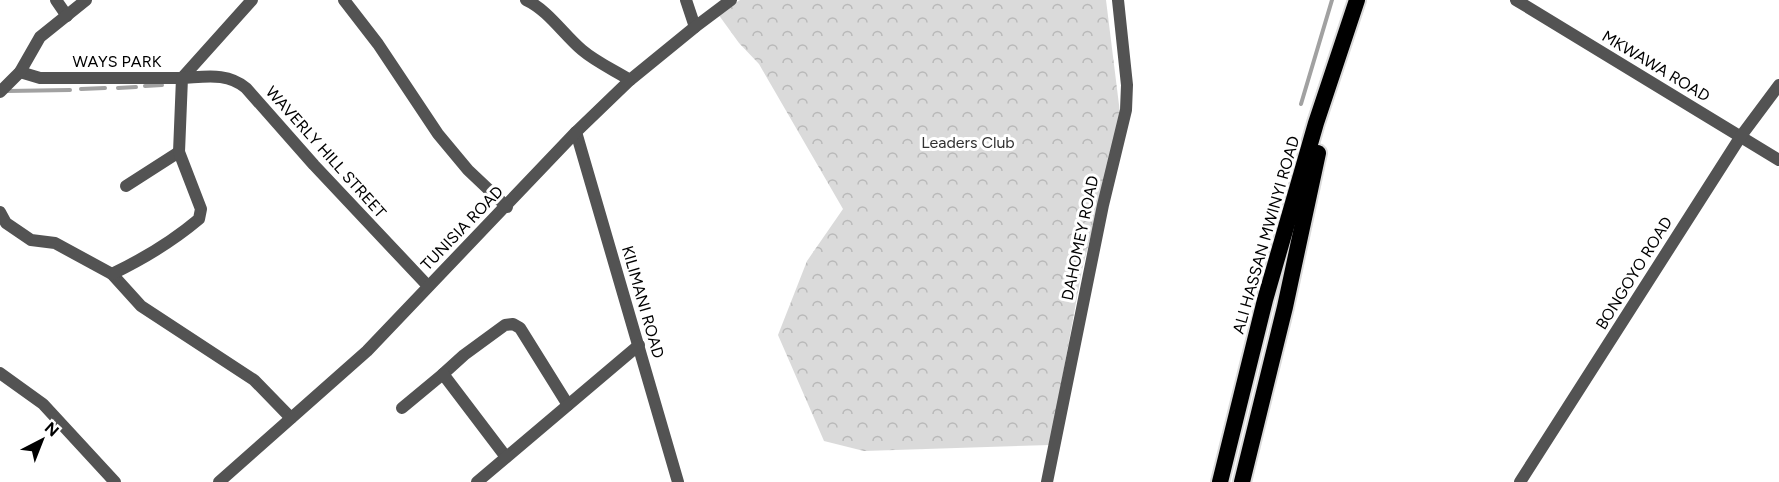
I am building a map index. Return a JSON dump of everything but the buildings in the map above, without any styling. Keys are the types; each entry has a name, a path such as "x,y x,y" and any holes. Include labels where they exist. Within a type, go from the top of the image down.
{"highway":[{"name":"ALI HASSAN MWINYI ROAD","path":"1220,482 1265,300 1316,123 1357,0"},
{"name":"ALI HASSAN MWINYI ROAD","path":"1242,482 1285,307 1323,128 1364,0"}],"street":[{"path":"56,0 67,16"},
{"path":"0,92 20,72 40,37 86,0"},
{"name":"WAYS PARK","path":"20,72 40,78 182,78 252,0"},
{"path":"344,0 378,44 438,134 468,170 507,207"},
{"path":"526,0 532,2 583,51 630,80"},
{"path":"686,0 695,27"},
{"name":"TUNISIA ROAD","path":"219,482 367,351 507,207 576,132 630,80 731,0"},
{"name":"DAHOMEY ROAD","path":"1047,482 1103,205 1126,110 1127,85 1118,0"},
{"name":"MKWAWA ROAD","path":"1516,0 1779,159"},
{"name":"WAVERLY HILL STREET","path":"182,78 225,77 237,80 428,286"},
{"path":"112,274 139,261 175,238 199,219 201,209 179,152 182,78"},
{"name":"BONGOYO ROAD","path":"1520,482 1741,136 1779,85"},
{"name":"KILIMANI ROAD","path":"576,132 678,482"},
{"path":"126,186 179,152"},
{"path":"0,212 6,223 31,240 55,243 112,274 141,306 254,380 291,418"},
{"path":"402,408 464,355 505,325 513,324 520,328 568,405"},
{"path":"477,482 639,345"},
{"path":"0,373 43,404 116,482"},
{"path":"443,374 507,457"}],"green space":[{"name":"Leaders Club","path":"740,0 1106,0 1121,121 1082,270 1050,445 864,451 824,441 778,335 807,261 843,209 759,64 739,43 718,14"}],"waterway":[{"path":"1301,104 1332,0"},
{"path":"145,86 162,85"},
{"path":"118,88 136,87"},
{"path":"81,89 105,88"},
{"path":"7,91 70,90"}]}
